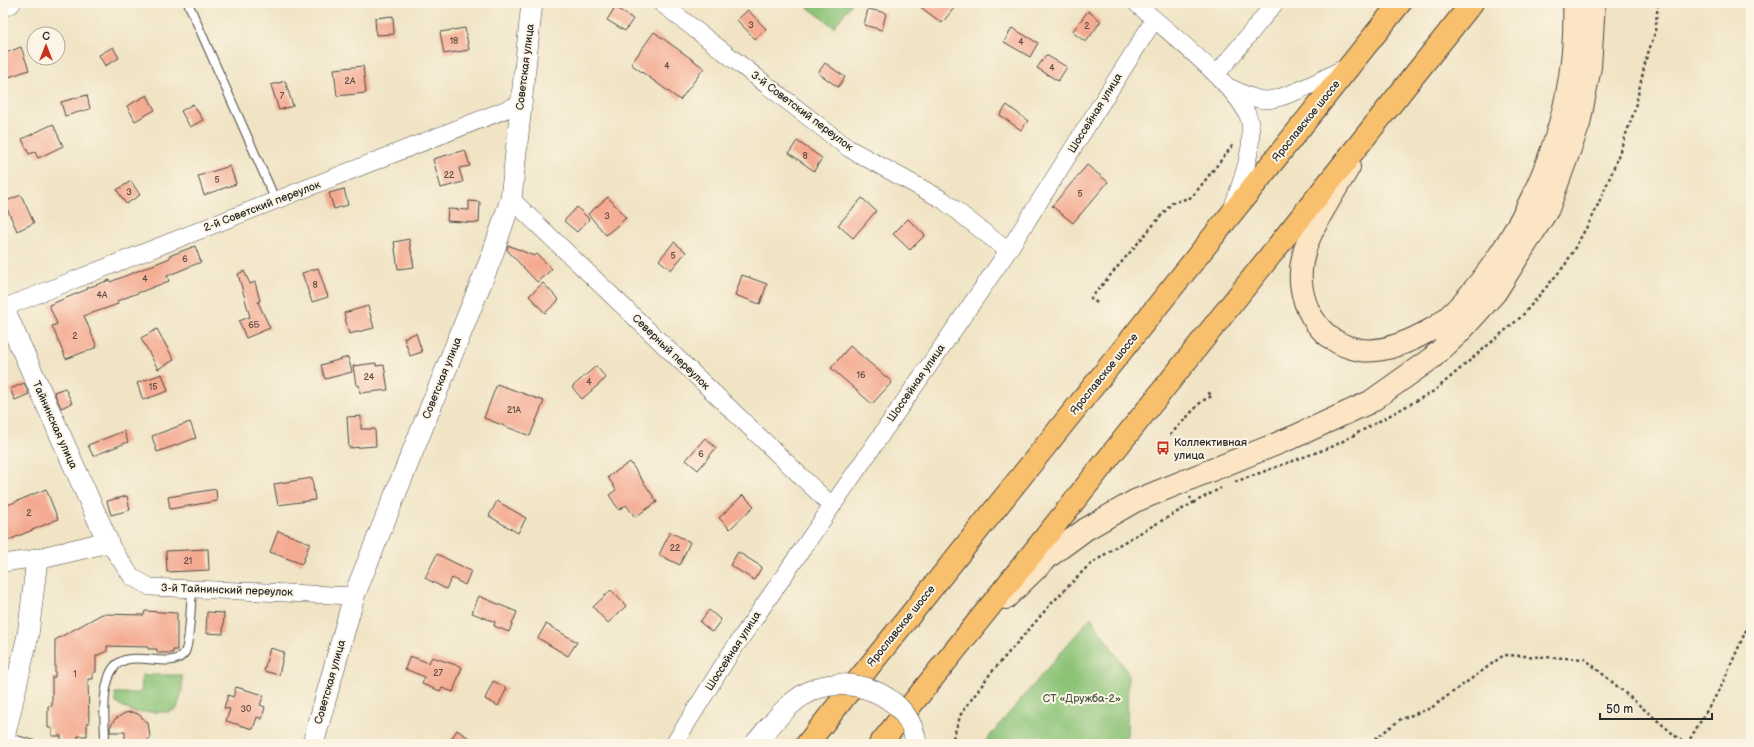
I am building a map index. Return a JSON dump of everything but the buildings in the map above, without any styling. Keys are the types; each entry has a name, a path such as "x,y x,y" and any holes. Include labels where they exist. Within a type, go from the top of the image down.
{"highway":[{"name":"Ярославское шоссе","path":"807,744 1400,3"},
{"path":"880,744 1472,3"}],"main road":[{"path":"964,638 1048,557 1086,529 1135,501 1296,436 1370,402 1432,358 1459,334 1495,293 1548,209 1579,124 1590,67 1595,7"},
{"path":"1369,131 1313,232 1303,256 1301,284 1306,307 1326,336 1343,345 1362,350 1384,348 1406,343 1435,327 1482,281 1508,243 1530,203 1546,168 1562,120 1572,66 1574,12"}],"street":[{"path":"3,6 10,3"},
{"name":"Советская улица","path":"313,744 354,596 492,256 511,198 532,3"},
{"name":"3-й Советский переулок","path":"661,3 848,148 943,200 1008,251"},
{"path":"1136,3 1229,87 1247,110 1251,136 1247,162 1229,217"},
{"path":"1216,75 1275,3"},
{"name":"Шоссейная улица","path":"674,744 730,654 831,505 1008,251 1154,20"},
{"path":"1229,87 1250,97 1265,100 1281,97 1351,65"},
{"name":"2-й Советский переулок","path":"3,308 520,104"},
{"name":"Северный переулок","path":"511,198 831,505"},
{"name":"Тайнинская улица","path":"3,308 108,542"},
{"path":"3,563 41,558 108,542"},
{"name":"3-й Тайнинский переулок","path":"108,542 132,577 150,587 354,596"},
{"path":"4,740 28,635 41,558"},
{"path":"755,744 794,701 818,688 843,683 869,688 891,700 907,717 915,736 916,744"}],"lane":[{"path":"188,3 276,201"},
{"path":"105,744 105,695 108,679 113,668 120,661 133,659 172,660 181,656 186,646 192,588"},
{"path":"4,740 31,744"}],"path":[{"path":"1097,303 1091,298 1172,203 1192,196 1238,140"},
{"path":"1170,435 1202,401 1212,396 1208,392"},
{"path":"951,744 961,714 990,674 1051,604 1087,567 1117,546 1194,503 1188,495"},
{"path":"1372,744 1401,720 1431,708 1504,655 1585,659 1686,744 1721,687 1751,619"}],"green space":[{"path":"802,3 852,3 834,27"},
{"name":"СТ «Дружба-2»","path":"1091,617 1128,673 1127,744 983,744"},
{"path":"142,675 182,675 182,691 177,709 169,712 134,712 116,703 115,693 141,693"}],"place":[{"name":"Коллективная улица","path":"1163,448"}]}
